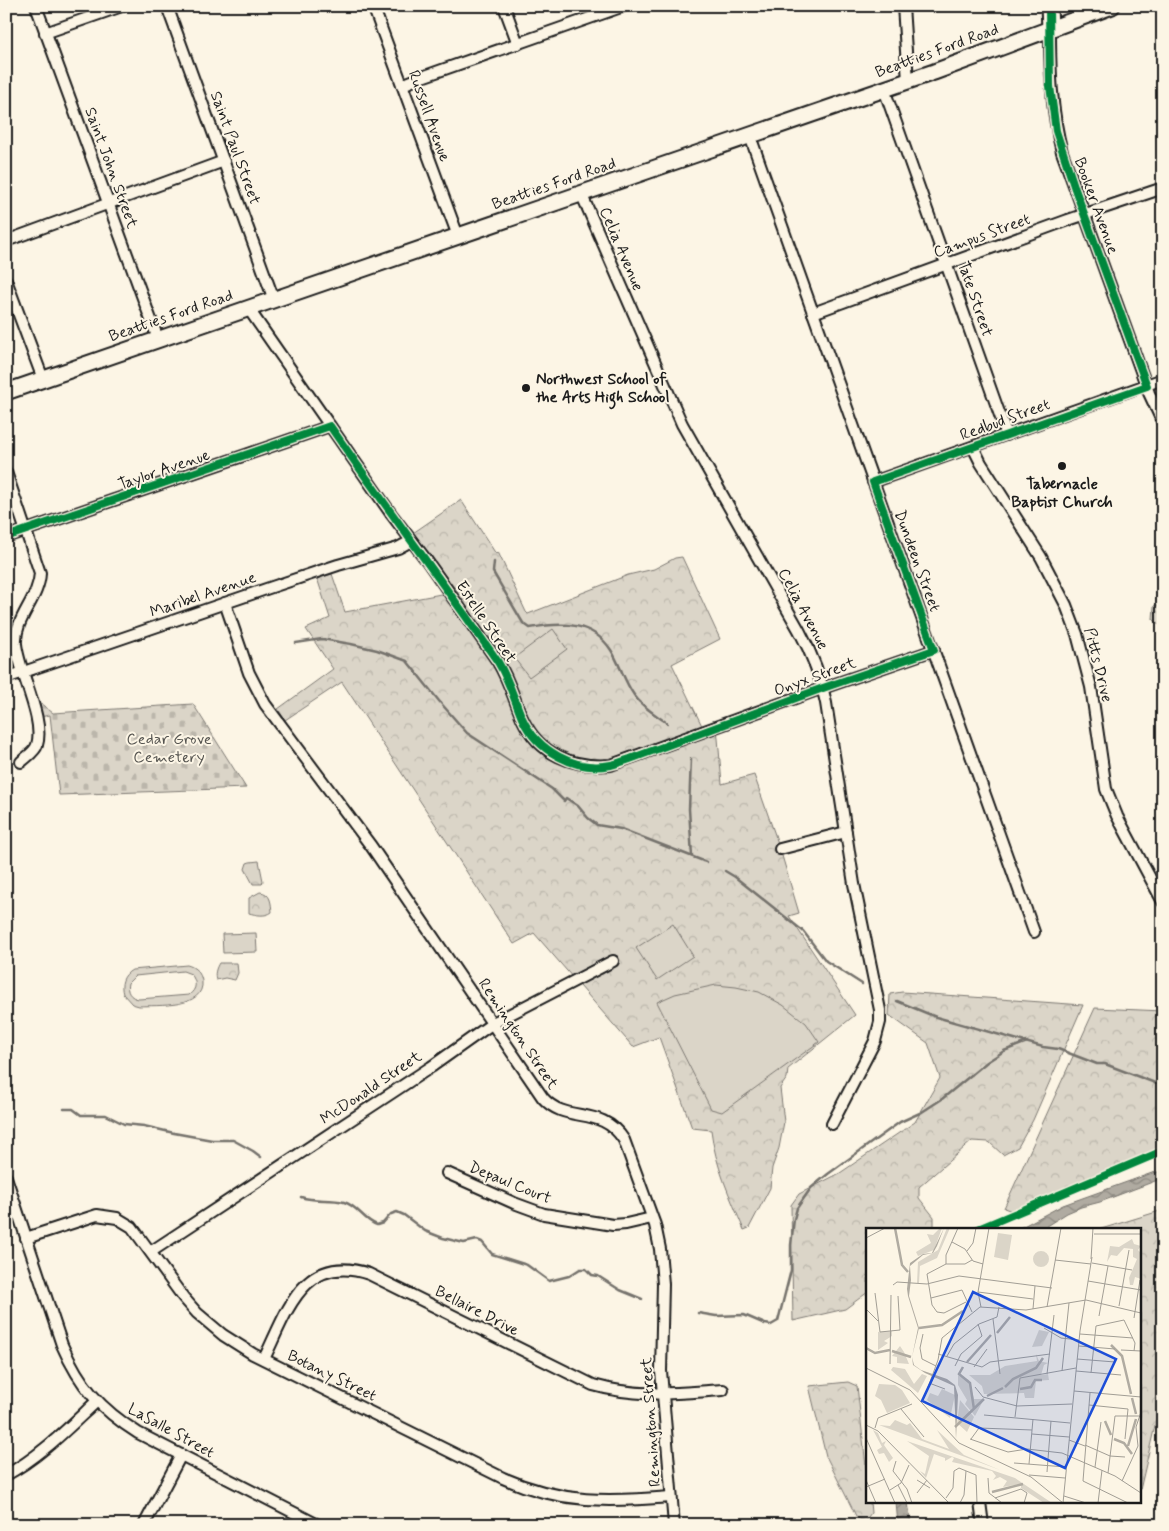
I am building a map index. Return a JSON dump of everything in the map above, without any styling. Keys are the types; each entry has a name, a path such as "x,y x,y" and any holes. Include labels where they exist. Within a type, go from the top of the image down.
{"main road":[{"path":"1050,6 1050,29"},
{"name":"Beatties Ford Road","path":"6,392 908,81 1112,6"}],"street":[{"name":"Saint John Street","path":"36,6 158,339"},
{"path":"45,33 122,6"},
{"name":"Saint Paul Street","path":"167,6 274,300"},
{"name":"Russell Avenue","path":"373,6 458,236"},
{"path":"504,6 518,44"},
{"path":"402,86 422,77 624,6"},
{"path":"903,6 908,81"},
{"name":"Booker Avenue","path":"1050,29 1050,86 1056,131 1062,152 1147,386 1163,423"},
{"name":"Tate Street","path":"884,89 1007,435"},
{"name":"Dundeen Street","path":"750,136 1034,932"},
{"path":"6,241 224,161"},
{"name":"Campus Street","path":"813,313 1163,188"},
{"name":"Celia Avenue","path":"581,193 682,424 808,648 823,688 854,884 879,999 880,1022 875,1041 832,1124"},
{"path":"6,280 43,379"},
{"name":"Estelle Street","path":"248,308 498,662 504,672 523,720 543,746 554,754 579,765 611,765 705,732"},
{"name":"Redbud Street","path":"873,482 1163,380"},
{"name":"Taylor Avenue","path":"6,537 330,426"},
{"name":"Pitts Drive","path":"973,447 981,464 1041,557 1066,606 1077,634 1090,687 1106,789 1116,816 1163,902"},
{"path":"6,472 40,573 37,591 20,621 17,632 17,653 34,710 38,740 35,749 21,762"},
{"name":"Maribel Avenue","path":"6,678 338,565 398,548 411,541"},
{"name":"Remington Street","path":"225,603 248,672 265,704 371,846 546,1102 560,1111 592,1116 604,1121 619,1132 624,1140 652,1218 660,1249 662,1270 661,1338 663,1394 674,1525"},
{"name":"Onyx Street","path":"705,732 823,688 934,650"},
{"path":"780,849 846,832"},
{"name":"McDonald Street","path":"152,1251 431,1067 493,1023 613,961"},
{"name":"Depaul Court","path":"447,1173 514,1204 544,1214 613,1225 652,1218"},
{"name":"LaSalle Street","path":"6,1177 62,1345 72,1366 97,1401 120,1422 318,1525"},
{"name":"Botany Street","path":"26,1238 87,1218 108,1216 123,1220 132,1227 152,1251 183,1297 197,1312 228,1339 264,1359 503,1478 538,1491 581,1500 602,1501 671,1497"},
{"name":"Bellaire Drive","path":"264,1359 293,1300 303,1286 327,1271 350,1269 368,1274 593,1384 628,1393 663,1394 723,1390"},
{"path":"6,1475 24,1464 97,1401"},
{"path":"144,1525 181,1455"},
{"path":"980,1504 983,1525"}],"green space":[{"path":"461,500 496,554 498,552 528,614 628,575 654,569 675,558 682,557 720,639 672,664 705,732 717,727 722,784 754,775 780,849 799,913 789,916 855,1015 788,1069 787,1078 780,1088 784,1122 779,1148 772,1168 770,1188 749,1228 744,1230 728,1193 716,1156 711,1130 692,1128 659,1037 633,1047 534,933 514,944 342,682 285,720 278,709 333,669 306,629 330,618 317,578 332,574 345,612 457,591 413,533"},
{"path":"1163,605 1162,627 1153,619 1154,606"},
{"path":"553,629 567,649 529,677 514,658"},
{"name":"Cedar Grove Cemetery","path":"40,703 53,713 193,704 246,788 59,795 50,715 40,717"},
{"path":"259,861 263,881 262,884 253,884 245,869 247,863"},
{"path":"260,892 266,894 271,902 272,912 270,914 258,915 249,913 249,898"},
{"path":"673,924 693,956 657,980 636,948"},
{"path":"256,933 257,952 223,953 222,934"},
{"path":"219,963 237,963 238,973 235,980 225,978 216,980 215,976"},
{"path":"187,965 199,973 202,981 201,990 196,997 178,1004 139,1006 132,1004 123,994 122,987 124,977 132,970","holes":["183,971 191,974 195,985 194,990 189,995 139,999 131,996 128,991 128,983 135,976"]},
{"path":"716,985 759,992 783,1005 806,1023 819,1042 722,1112 711,1109 657,1002 675,994"},
{"path":"902,992 1083,1005 1033,1120 1018,1147 1003,1155 989,1142 972,1141 919,1187 919,1198 934,1217 932,1228 866,1228 866,1293 845,1309 793,1321 791,1205 799,1194 840,1173 915,1122 940,1078 928,1043 889,1015 890,994"},
{"path":"1095,1008 1163,1011 1163,1153 1012,1211 1004,1208"},
{"path":"1163,1210 1163,1391 1142,1481 1142,1228 1104,1228"},
{"path":"848,1382 857,1386 866,1466 866,1504 870,1504 871,1513 865,1521 857,1518 826,1456 809,1386"}],"water":[{"path":"1163,1171 1163,1178 1100,1202 1081,1207 1067,1213 1043,1228 1020,1228 1063,1205 1152,1173"},
{"path":"896,1504 908,1504 911,1525 898,1525"}],"waterway":[{"path":"494,562 493,572 523,623 530,628 553,625 575,626 595,633 611,650 627,684 637,699 667,723"},
{"path":"296,643 322,639 377,650 407,661 467,733 552,789 564,801 566,798 578,806 597,825 621,829 706,862"},
{"path":"691,759 689,809 692,856"},
{"path":"725,871 803,931 826,961 862,984"},
{"path":"897,1001 936,1017 1043,1047 1058,1049 1163,1086"},
{"path":"698,1313 716,1316 744,1315 771,1325 778,1321 791,1270 794,1219 797,1208 811,1188 900,1122 922,1112 942,1099 987,1062 1004,1051 1027,1042"},
{"path":"64,1109 73,1109 81,1115 106,1115 124,1124 144,1126 212,1140 233,1140 261,1157"},
{"path":"301,1197 344,1202 377,1225 383,1223 391,1214 397,1212 425,1231 443,1238 464,1243 477,1240 482,1242 492,1254 527,1265 549,1281 569,1276 580,1269 586,1269 592,1275 598,1276 620,1290 642,1299"}],"cycle path":[{"path":"6,537 330,426 498,662 529,730 547,749 571,762 584,765 597,766 618,763 823,688 934,650 873,482 1147,386 1075,189 1056,131 1050,86 1049,6"},
{"path":"981,1228 1163,1151"}],"place":[{"name":"Northwest School of the Arts High School","path":"526,388"},
{"name":"Tabernacle Baptist Church","path":"1062,466"}]}
